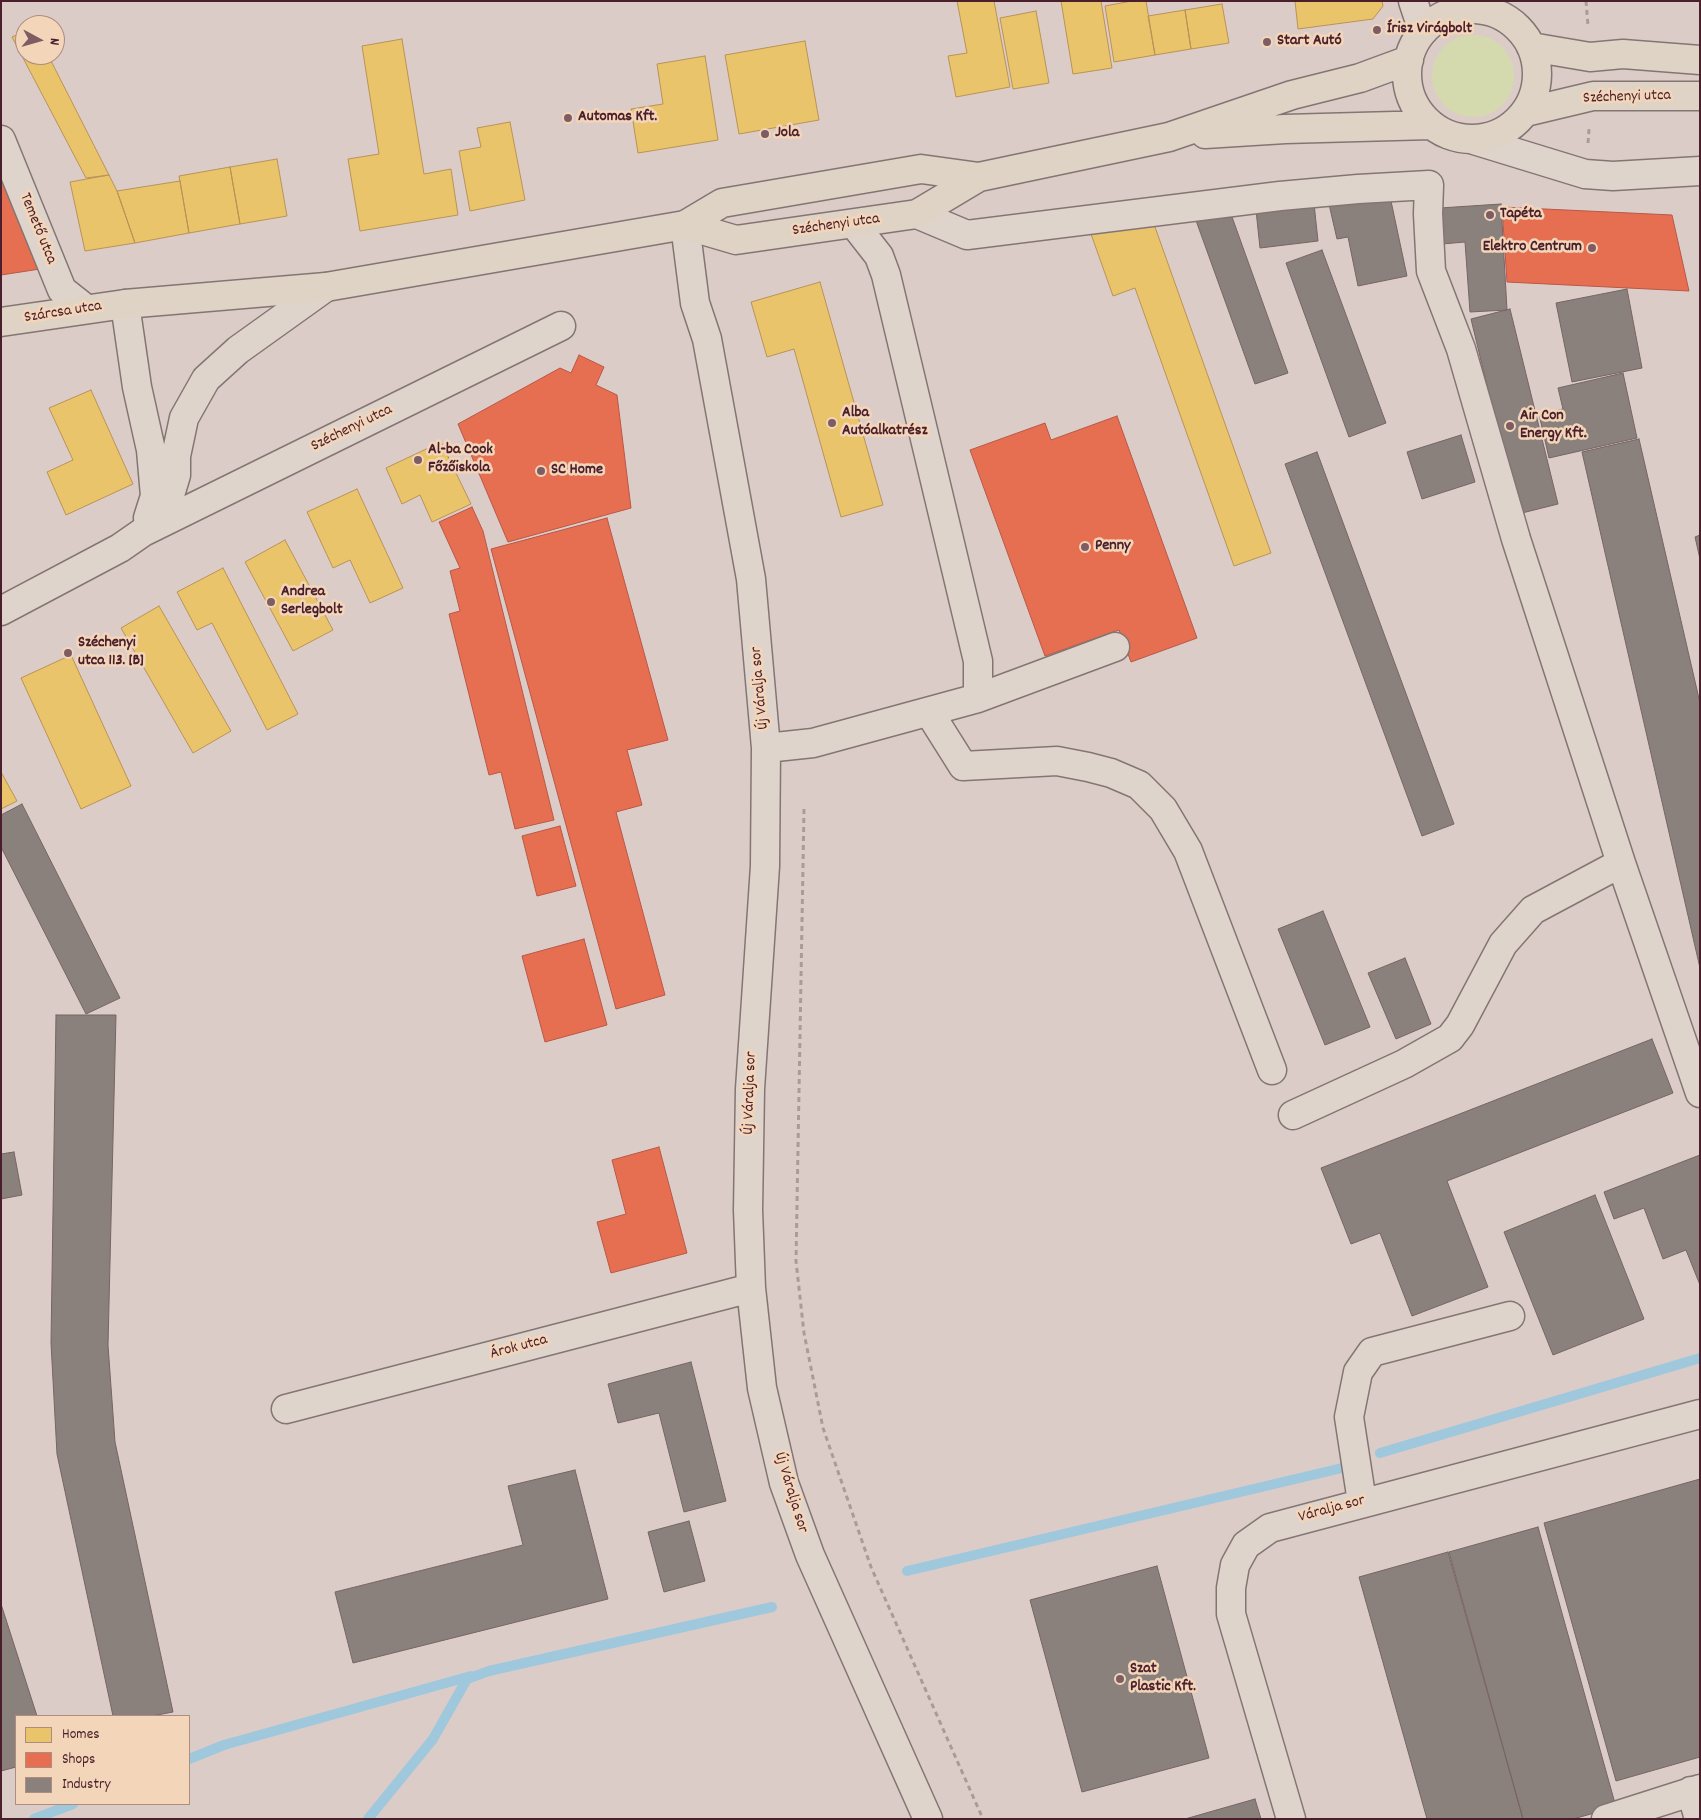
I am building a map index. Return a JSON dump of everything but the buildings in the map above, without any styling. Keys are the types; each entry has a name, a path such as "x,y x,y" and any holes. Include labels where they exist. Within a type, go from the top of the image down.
{"main road":[{"path":"1478,5 1502,16 1520,28 1532,47 1537,68 1535,92 1526,112 1512,127 1493,136 1474,140 1451,136 1431,125 1415,107 1408,84 1408,60 1417,39 1423,31 1440,17 1478,5"},
{"path":"1532,47 1590,57 1623,54 1700,60"},
{"path":"1169,137 1292,94 1360,78 1408,60"},
{"name":"Széchenyi utca","path":"1526,112 1592,96 1700,96"},
{"path":"1169,137 1285,129 1431,125"},
{"name":"Széchenyi utca","path":"685,225 736,240 904,216 979,177 1169,137"},
{"name":"Széchenyi utca","path":"125,304 326,287 685,225 722,203 921,169 979,177"},
{"name":"Szárcsa utca","path":"1,322 86,308 125,304"}],"street":[{"path":"1413,1 1423,31"},
{"name":"Temető utca","path":"1,140 62,290 86,308"},
{"path":"1474,140 1585,174 1613,176 1700,172"},
{"path":"886,275 888,233 904,216 967,236 1280,196 1430,185 1428,214 1431,271 1461,349 1516,539 1621,863 1700,1093"},
{"path":"854,224 879,256 886,275 978,661 978,698"},
{"name":"Új Váralja sor","path":"685,225 707,300 707,338 751,580 766,748 765,866 750,1089 748,1210 751,1288 762,1388 784,1483 810,1555 928,1819"},
{"name":"Széchenyi utca","path":"144,532 170,495 176,475 176,456 184,418 206,379 238,350 326,287"},
{"path":"125,304 137,386 151,450 155,496 144,532"},
{"name":"Széchenyi utca","path":"1,611 120,548 144,532 561,326"},
{"path":"766,748 813,743 978,698 1115,647"},
{"path":"929,712 963,766 1057,761 1088,767 1111,773 1139,785 1164,809 1188,851 1272,1070"},
{"path":"1293,1115 1404,1064 1450,1038 1460,1026 1503,944 1533,910 1621,863"},
{"name":"Árok utca","path":"286,1408 751,1288"},
{"path":"1362,1502 1349,1417 1358,1372 1372,1352 1510,1316"},
{"name":"Váralja sor","path":"1291,1819 1232,1614 1231,1588 1235,1565 1246,1545 1270,1528 1362,1502 1700,1414"},
{"path":"1606,1819 1695,1790 1699,1819"}],"path":[{"path":"804,809 796,1261 804,1333 822,1428 871,1567 983,1819"}],"green space":[{"path":"1473,35 1489,38 1502,47 1511,60 1514,76 1511,92 1502,105 1489,114 1473,117 1457,114 1444,105 1435,92 1432,76 1435,60 1444,47 1457,38"}],"waterway":[{"path":"1380,1453 1700,1358"},
{"path":"907,1571 1342,1468"},
{"path":"368,1819 433,1739 467,1679 489,1671 772,1607"},
{"path":"190,1759 224,1745 471,1676"},
{"path":"34,1819 70,1805"}],"place":[{"name":"Írisz Virágbolt","path":"1377,30"},
{"name":"Start Autó","path":"1267,42"},
{"name":"Automas Kft.","path":"568,118"},
{"name":"Jola","path":"765,134"},
{"name":"Tapéta","path":"1490,215"},
{"name":"Elektro Centrum","path":"1592,248"},
{"name":"Alba Autóalkatrész","path":"832,423"},
{"name":"Air Con Energy Kft.","path":"1510,426"},
{"name":"Al-ba Cook Főzőiskola","path":"418,460"},
{"name":"SC Home","path":"541,471"},
{"name":"Penny","path":"1085,547"},
{"name":"Andrea Serlegbolt","path":"271,602"},
{"name":"Széchenyi utca 113. [B]","path":"68,653"},
{"name":"Szat Plastic Kft.","path":"1120,1679"}]}
